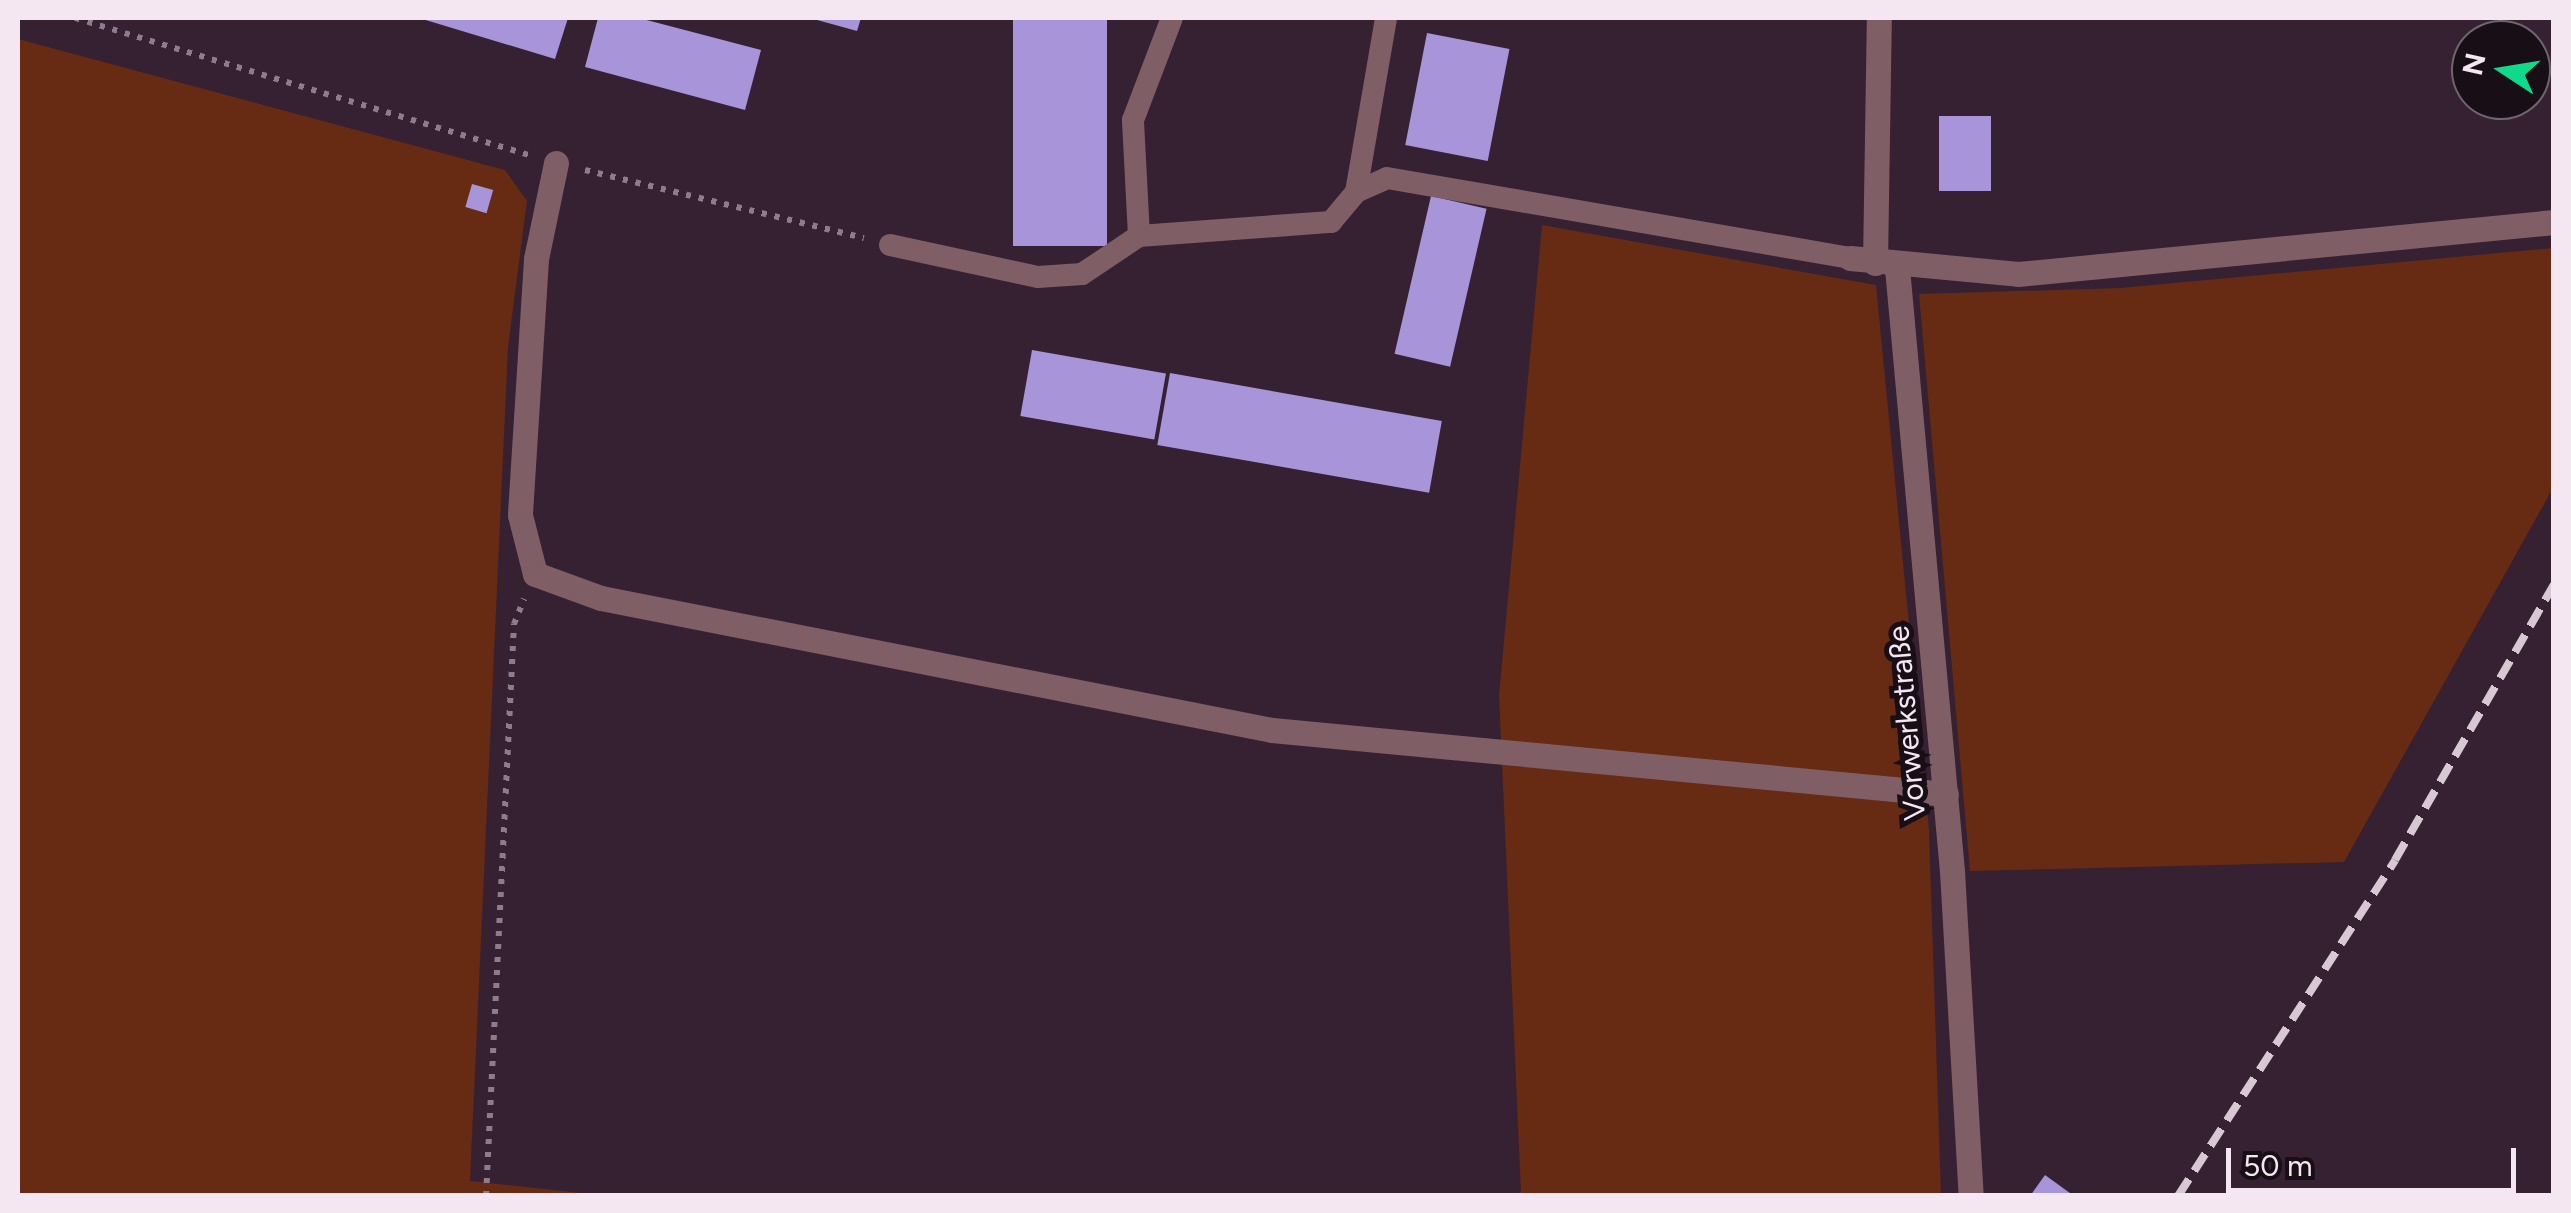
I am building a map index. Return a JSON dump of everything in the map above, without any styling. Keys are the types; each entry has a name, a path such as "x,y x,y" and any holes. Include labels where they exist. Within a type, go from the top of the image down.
{"street":[{"name":"Vorwerkstraße","path":"1879,18 1874,263 1946,794 1971,1196"},
{"path":"556,162 536,259 521,495 534,574 601,598 1272,730 1946,794"},
{"path":"1874,263 2018,274 2554,222"}],"lane":[{"path":"1139,236 1132,120 1172,18"},
{"path":"1356,192 1386,18"},
{"path":"890,244 1038,277 1082,274 1139,236 1331,222 1356,192 1387,178 1874,263"}],"path":[{"path":"75,18 556,162 890,244"},
{"path":"486,1196 514,624 534,574"}],"shaded area":[{"path":"18,39 505,170 527,201 508,347 470,1181 599,1195 18,1196"},
{"path":"1542,225 1876,285 1929,830 1941,1195 1509,1196 1521,1192 1499,696"},
{"path":"2553,248 2553,488 2344,862 1970,871 1919,294 2120,288"}],"building":[{"path":"419,18 568,18 555,59"},
{"path":"598,18 639,18 761,50 745,110 585,67"},
{"path":"810,18 861,18 857,31"},
{"path":"1013,18 1107,18 1107,246 1013,246"},
{"path":"1427,33 1509,49 1488,161 1405,145"},
{"path":"1939,116 1991,116 1991,191 1939,191"},
{"path":"472,184 493,190 487,213 465,207"},
{"path":"1431,196 1487,209 1450,367 1395,354"},
{"path":"1032,350 1166,374 1154,440 1020,416"},
{"path":"1170,373 1442,421 1429,493 1157,445"},
{"path":"2045,1175 2074,1196 2030,1196"}],"railway":[{"path":"2178,1196 2395,860 2554,585"}]}
